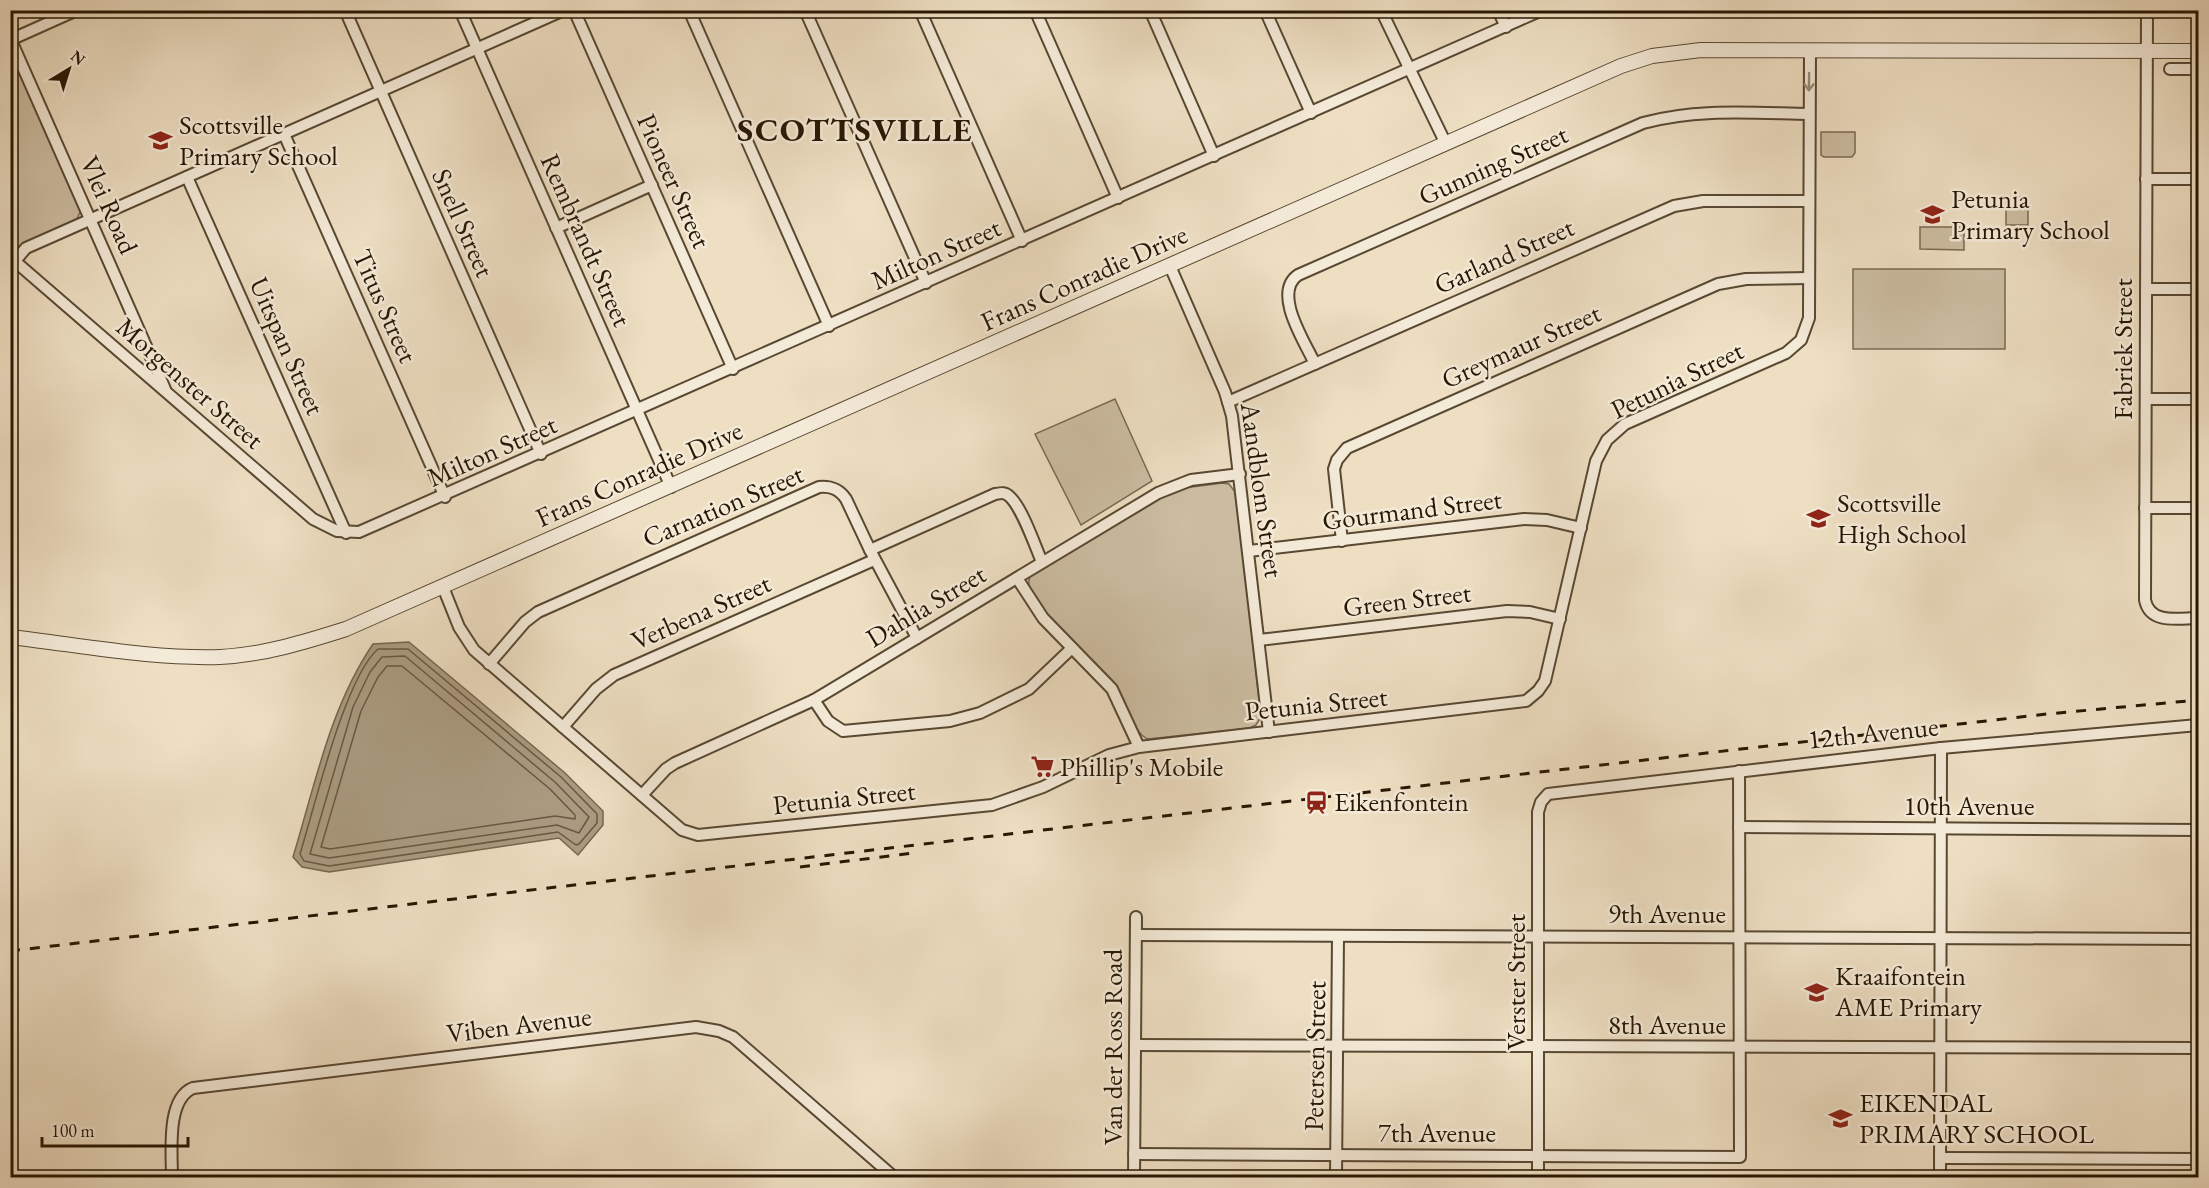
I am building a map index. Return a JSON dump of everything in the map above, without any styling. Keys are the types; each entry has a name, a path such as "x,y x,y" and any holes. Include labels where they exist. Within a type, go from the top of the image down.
{"street":[{"path":"11,39 77,10"},
{"name":"Snell Street","path":"345,10 541,454"},
{"name":"Rembrandt Street","path":"460,10 671,487"},
{"path":"13,259 26,249 564,10"},
{"name":"Pioneer Street","path":"574,10 733,369"},
{"path":"690,10 829,326"},
{"path":"805,10 926,283"},
{"path":"920,10 1022,241"},
{"path":"1035,10 1118,198"},
{"path":"1150,10 1214,156"},
{"path":"1265,10 1311,113"},
{"path":"1381,10 1408,70 1446,144"},
{"path":"1498,10 1506,27"},
{"name":"Milton Street","path":"346,533 373,528 1542,10"},
{"name":"Fabriek Street","path":"2147,10 2145,600 2151,613 2162,618 2199,618"},
{"name":"Vlei Road","path":"11,39 166,391"},
{"name":"Frans Conradie Drive","path":"10,637 170,657 223,657 291,645 346,629 1622,66 1652,56 1701,50 2199,51"},
{"name":"Petunia Street","path":"443,587 468,642 489,664 682,830 698,836 992,805 1043,787 1109,754 1138,747 1526,701 1538,691 1545,681 1596,461 1607,440 1625,424 1792,350 1807,326 1810,51"},
{"path":"2170,69 2199,69"},
{"name":"Gunning Street","path":"1315,364 1286,298 1289,285 1298,275 1643,123 1673,116 1703,113 1809,114"},
{"name":"Titus Street","path":"284,134 445,496"},
{"name":"Uitspan Street","path":"187,177 346,533"},
{"path":"2146,179 2199,179"},
{"path":"556,228 652,185"},
{"name":"Garland Street","path":"1228,402 1674,206 1703,201 1809,201"},
{"name":"Morgenster Street","path":"13,259 313,519 328,528 346,533"},
{"name":"Aandblom Street","path":"1170,266 1228,402 1235,430 1269,732"},
{"name":"Greymaur Street","path":"1341,541 1334,470 1337,459 1347,448 1718,284 1746,279 1809,278"},
{"path":"2146,289 2199,289"},
{"path":"2146,399 2199,399"},
{"name":"Dahlia Street","path":"642,795 666,769 675,763 814,700 1042,562 1175,485 1240,474"},
{"name":"Carnation Street","path":"489,664 525,622 538,612 819,488 827,487 841,492 917,638"},
{"name":"Verbena Street","path":"563,728 596,689 614,675 872,555 995,494 1005,493 1011,497 1042,562"},
{"path":"2145,508 2199,508"},
{"name":"Gourmand Street","path":"1249,551 1524,519 1547,520 1581,528"},
{"path":"1017,578 1043,618 1112,689 1138,747"},
{"name":"Green Street","path":"1259,640 1507,611 1530,612 1560,619"},
{"path":"814,700 828,722 843,730 950,721 980,713 1029,689 1072,648"},
{"name":"12th Avenue","path":"1552,792 1941,748 2199,725"},
{"path":"1940,1178 1941,748"},
{"path":"1739,771 1739,1047"},
{"name":"Verster Street","path":"1538,1178 1539,807 1543,798 1552,792"},
{"name":"10th Avenue","path":"1739,827 2199,830"},
{"name":"Van der Ross Road","path":"1134,1178 1136,917"},
{"name":"9th Avenue","path":"1136,935 2199,939"},
{"name":"Petersen Street","path":"1336,1178 1338,936"},
{"name":"Viben Avenue","path":"172,1178 176,1104 183,1093 193,1088 696,1027 719,1030 733,1037 895,1178"},
{"name":"8th Avenue","path":"1136,1045 2199,1048"},
{"name":"7th Avenue","path":"1134,1154 1740,1157 1739,1047"},
{"path":"1940,1158 2199,1159"}],"shaded area":[{"path":"10,49 81,210 76,221 18,247 10,246 10,173 13,172 10,167"},
{"path":"1821,132 1855,132 1855,153 1852,157 1824,157 1821,155"},
{"path":"2006,197 2028,197 2028,225 2006,225"},
{"path":"1920,227 1964,227 1964,250 1920,249"},
{"path":"1853,269 2005,269 2005,349 1853,349"},
{"path":"1115,399 1152,481 1081,525 1035,434"},
{"path":"1229,484 1236,493 1261,717 1256,725 1250,728 1148,739 1137,730 1108,677 1059,628 1039,604 1029,583 1031,575 1165,495 1184,488"}],"water":[{"path":"409,642 565,773 603,811 603,825 578,855 559,838 329,872 302,867 293,857 325,747 345,694 358,668 373,644"}],"railway":[{"path":"10,951 1488,778 2047,714 2198,700"},
{"path":"800,867 913,853"}],"place":[{"name":"Scottsville Primary School","path":"161,141"},
{"name":"Petunia Primary School","path":"1933,215"},
{"name":"Scottsville High School","path":"1819,519"},
{"name":"Phillip's Mobile","path":"1042,767"},
{"name":"Eikenfontein","path":"1316,802"},
{"name":"Kraaifontein AME Primary","path":"1817,992"},
{"name":"EIKENDAL PRIMARY SCHOOL","path":"1841,1119"}],"district":[{"name":"SCOTTSVILLE","path":"855,129"}]}
